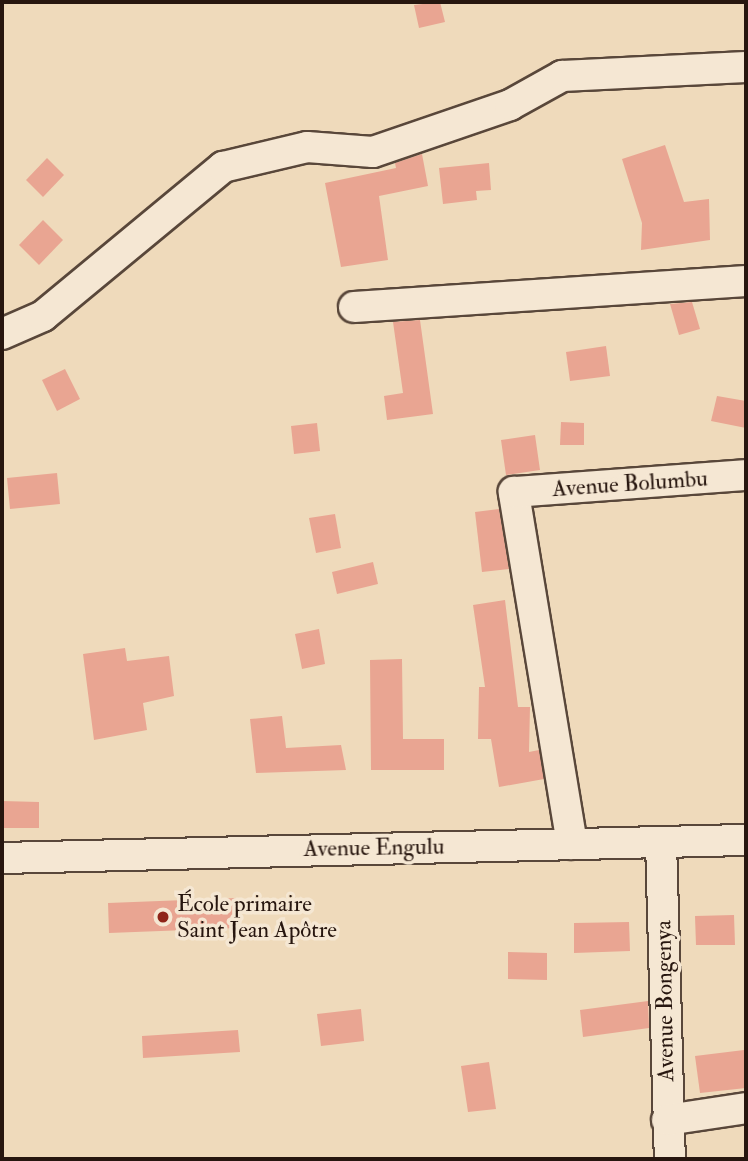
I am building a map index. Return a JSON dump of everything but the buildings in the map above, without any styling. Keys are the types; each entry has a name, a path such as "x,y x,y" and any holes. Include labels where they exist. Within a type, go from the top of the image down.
{"street":[{"path":"2,334 43,316 223,167 307,147 373,152 510,105 562,76 746,67"},
{"path":"354,307 746,281"},
{"name":"Avenue Bolumbu","path":"572,844 514,492 746,475"},
{"name":"Avenue Engulu","path":"2,858 746,839"},
{"name":"Avenue Bongenya","path":"661,842 670,1159"},
{"path":"667,1120 746,1108"}],"place":[{"name":"École primaire Saint Jean Apôtre","path":"163,917"}]}
